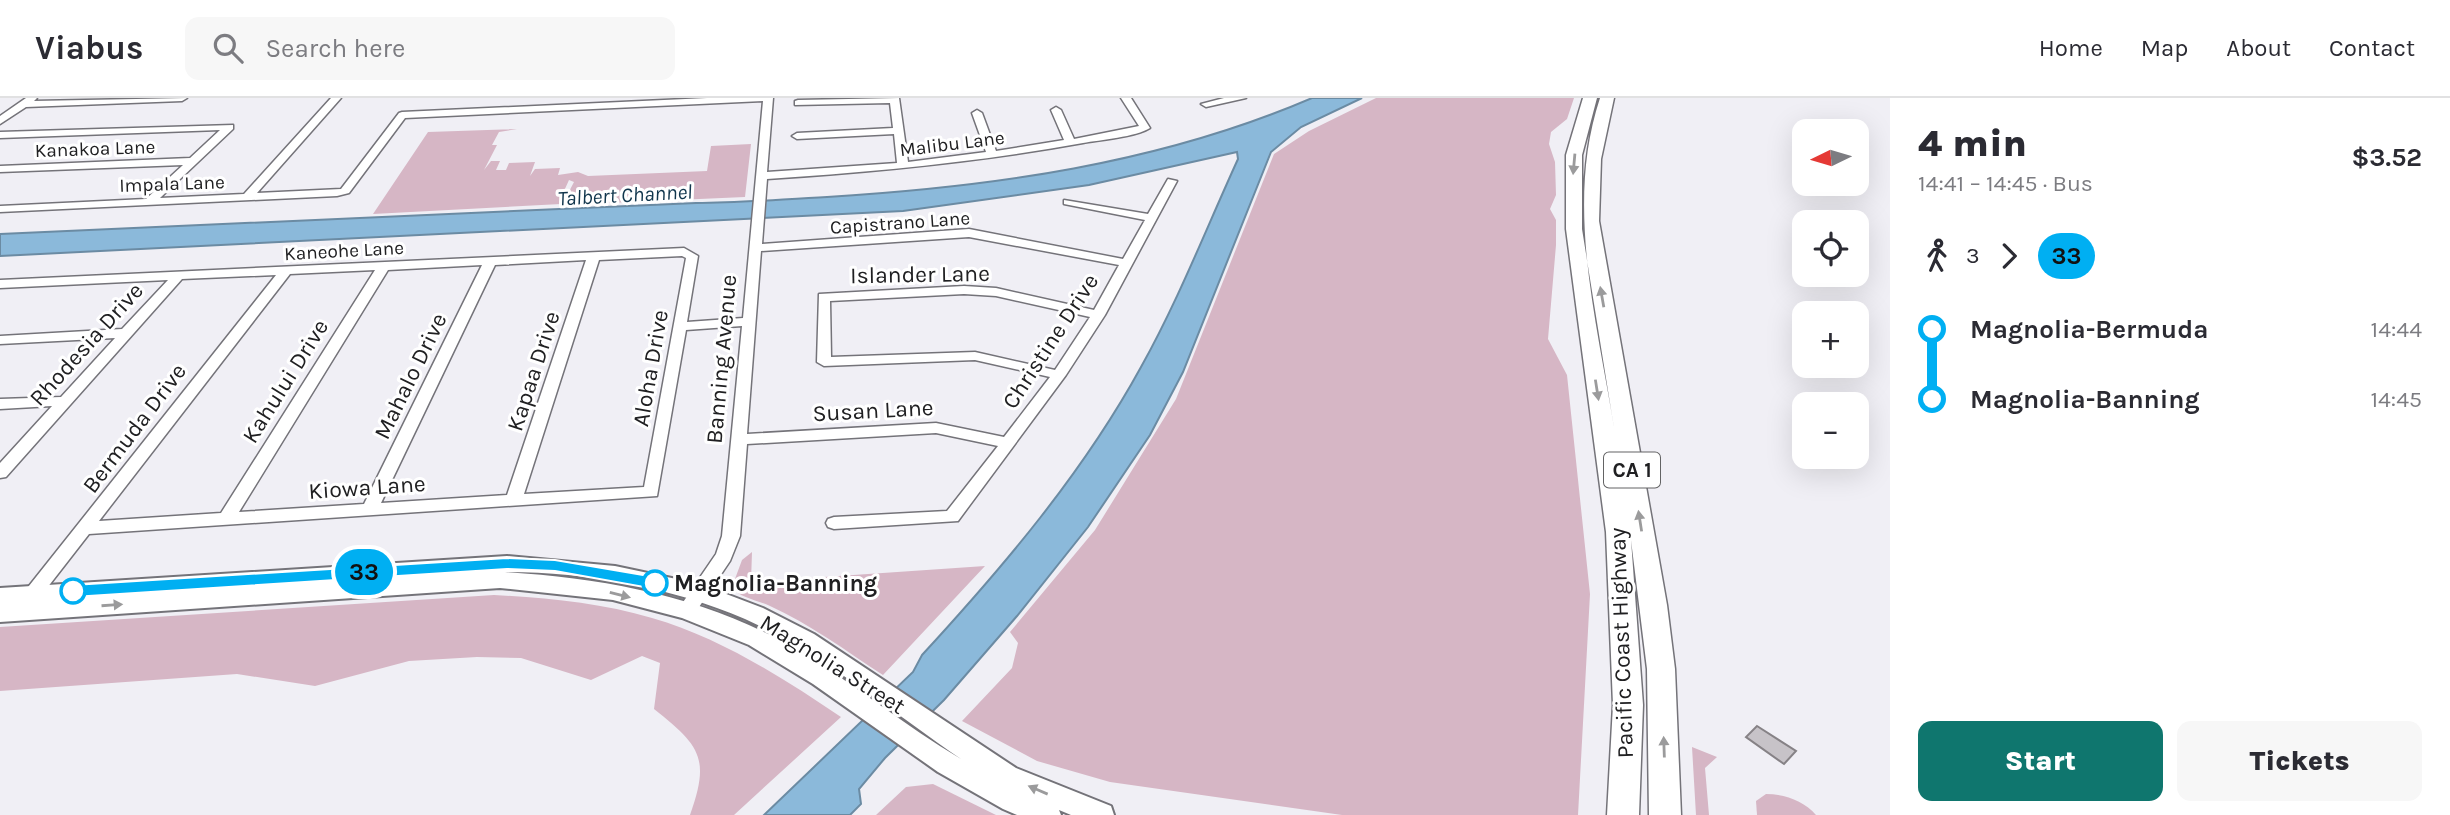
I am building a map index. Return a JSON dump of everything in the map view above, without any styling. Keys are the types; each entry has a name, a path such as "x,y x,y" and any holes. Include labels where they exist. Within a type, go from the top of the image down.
{"highway":[{"name":"Pacific Coast Highway","path":"1590,98 1574,155 1574,229 1618,532 1628,705 1623,815"},
{"name":"Pacific Coast Highway","path":"1607,98 1598,127 1592,166 1592,233 1654,605 1661,669 1665,815"}],"main road":[{"name":"Magnolia Street","path":"0,596 18,606 500,580 553,582 693,602 740,630 861,693 938,744 996,793 1048,815"},
{"name":"Magnolia Street","path":"938,744 1101,815"}],"street":[{"path":"0,121 29,101 182,98"},
{"path":"247,198 336,98"},
{"path":"527,111 533,98"},
{"path":"527,111 607,101 768,98"},
{"name":"Banning Avenue","path":"693,602 724,556 731,536 768,98"},
{"name":"Malibu Lane","path":"762,176 903,167 993,156 1071,144 1145,128 1126,98"},
{"path":"1203,101 1241,98"},
{"path":"798,103 895,99 903,167"},
{"path":"1203,101 1218,114"},
{"path":"1056,110 1071,144"},
{"name":"Impala Lane","path":"0,209 324,195 345,191 402,116 527,111"},
{"path":"977,113 993,156"},
{"path":"0,135 229,127 149,202"},
{"path":"797,136 900,131"},
{"name":"Kanakoa Lane","path":"0,169 191,161"},
{"name":"Christine Drive","path":"834,523 952,517 1059,376 1098,315 1172,181"},
{"path":"1068,202 1151,218"},
{"name":"Capistrano Lane","path":"756,248 969,233 1127,263"},
{"name":"Kaneohe Lane","path":"0,285 689,253"},
{"name":"Aloha Drive","path":"651,492 692,256 689,253"},
{"name":"Kapaa Drive","path":"514,500 594,256"},
{"name":"Mahalo Drive","path":"370,510 490,262"},
{"name":"Kahului Drive","path":"226,519 383,267"},
{"name":"Bermuda Drive","path":"18,606 86,528 285,272"},
{"name":"Rhodesia Drive","path":"0,473 178,276"},
{"name":"Islander Lane","path":"1059,376 975,356 824,362 824,297 964,290 996,292 1098,315"},
{"path":"680,327 749,322"},
{"path":"0,340 127,333"},
{"path":"0,404 65,401"},
{"name":"Susan Lane","path":"738,440 936,428 1009,443"},
{"name":"Kiowa Lane","path":"86,528 651,492"}],"shaded area":[{"path":"1376,98 1574,98 1567,119 1551,132 1549,144 1555,162 1556,195 1550,209 1556,220 1556,245 1548,339 1567,375 1590,594 1578,815 1342,815 1110,782 1037,761 962,721 1012,668 1018,643 1010,632 1095,530 1176,399 1274,154 1309,131"},
{"path":"517,129 499,132 492,145 497,145 484,170 491,161 500,161 496,170 506,170 509,163 535,162 530,176 535,169 560,168 558,175 578,172 588,176 707,171 711,146 751,144 745,197 562,205 574,182 569,180 559,202 561,204 373,214 428,132"},
{"path":"752,552 751,582 985,566 883,675 799,621 735,591 732,587 742,560"},
{"path":"494,595 594,605 677,626 750,660 841,717 734,815 690,815 700,779 697,754 682,733 654,709 660,663 642,656 591,680 521,658 477,657 409,661 315,686 237,674 0,691 0,627"},
{"path":"1692,747 1717,757 1705,768 1709,815 1696,815"},
{"path":"933,784 996,815 876,815 906,787"},
{"path":"1766,794 1793,799 1816,815 1757,815 1756,801"}],"water":[{"path":"1312,98 1362,98 1301,127 1271,152 1183,372 1150,435 1088,527 1017,616 944,700 885,758 859,789 861,804 850,815 764,815 913,672 922,655 1012,553 1068,482 1118,406 1154,342 1180,291 1238,159 1237,152 1089,185 903,211 0,256 0,234 746,202 950,187 1012,179 1135,156 1254,121"}],"building":[{"path":"1757,726 1796,751 1784,764 1746,737"}],"bus line":[{"name":"33","path":"73,591 507,564 555,566 615,574 655,583"}],"place":[{"name":"Magnolia-Banning","path":"655,583"}],"water label":[{"name":"Talbert Channel","path":"625,195"}]}
